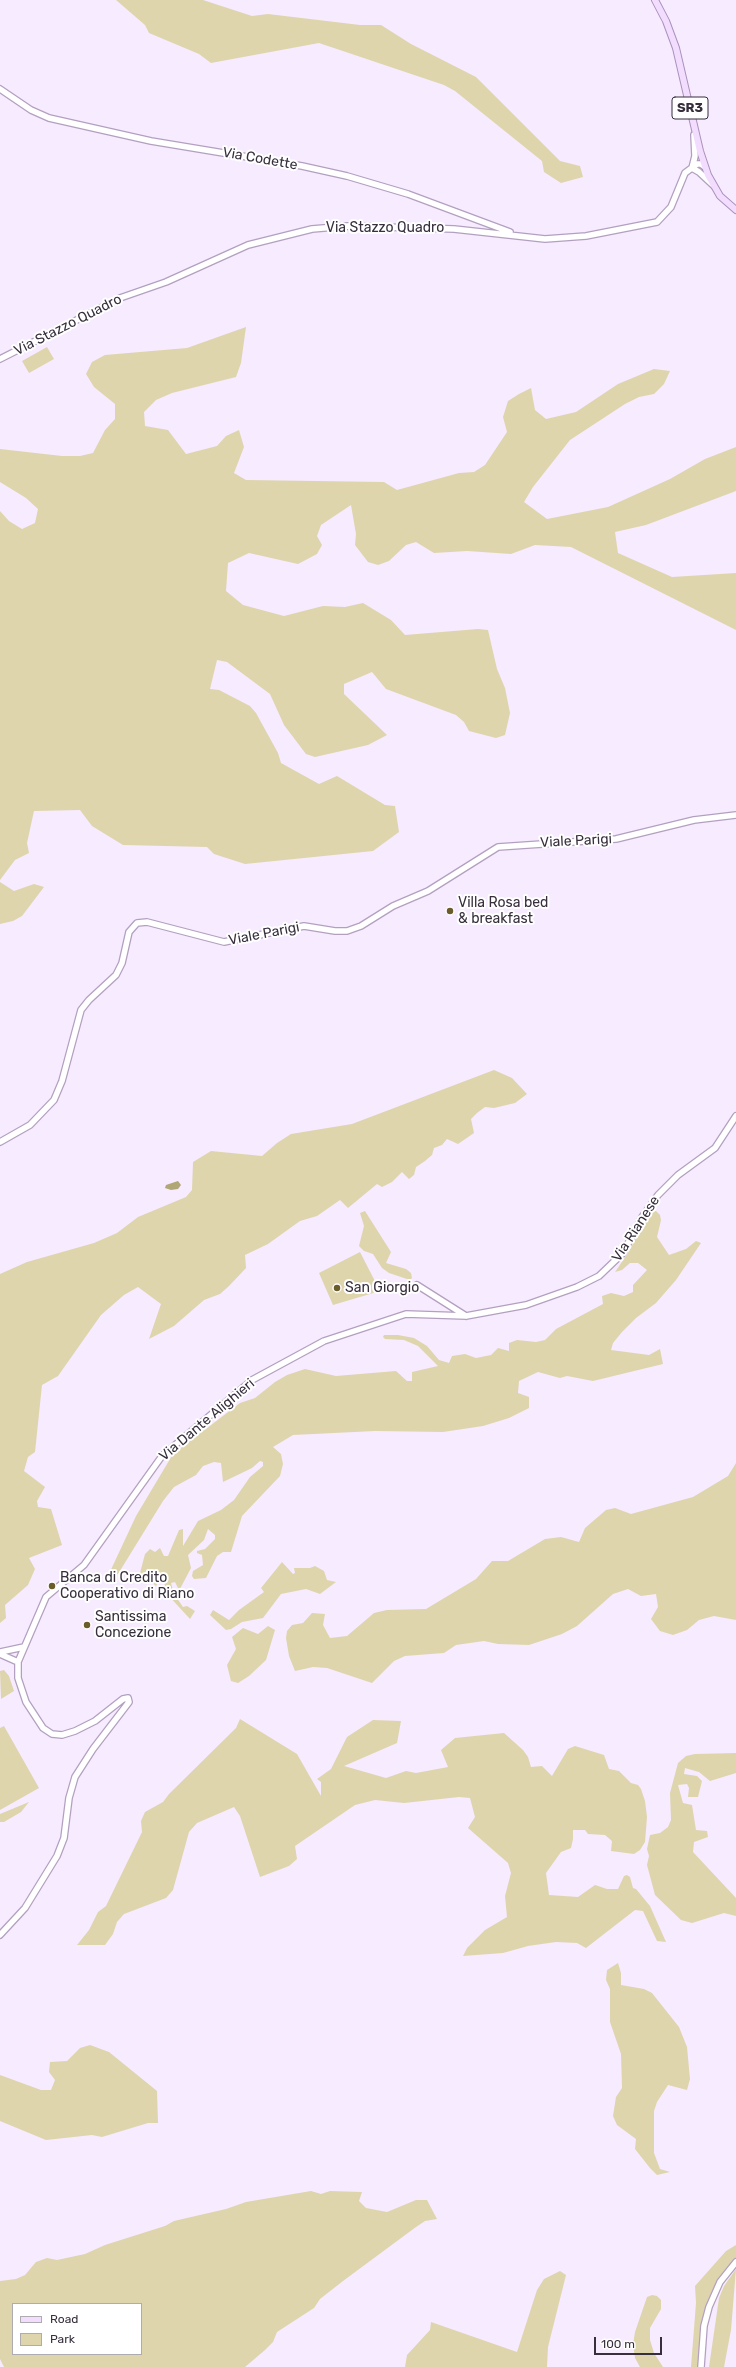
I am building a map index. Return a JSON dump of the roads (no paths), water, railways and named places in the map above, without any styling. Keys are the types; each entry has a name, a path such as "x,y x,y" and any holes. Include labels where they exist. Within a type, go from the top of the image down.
{"main road":[{"name":"SR3","path":"655,0 674,43 703,164 712,185 723,199 736,210"}],"street":[{"name":"Via Codette","path":"0,89 31,110 48,118 151,141 302,166 347,176 408,194 520,236"},
{"path":"692,168 695,156 693,122"},
{"path":"692,168 697,164 703,164"},
{"path":"692,168 700,172 712,185"},
{"name":"Via Stazzo Quadro","path":"0,359 120,298 171,279 229,252 308,230 356,225 438,228 545,239 568,238 657,222 671,207 683,175 692,168"},
{"name":"Viale Parigi","path":"0,1142 30,1125 54,1100 62,1081 81,1010 89,1000 116,976 122,962 129,932 137,922 147,922 224,942 304,926 335,931 347,931 361,926 393,906 431,889 497,848 530,843 613,840 694,820 736,816"},
{"name":"Via Rianese","path":"466,1316 536,1302 582,1284 604,1272 624,1251 642,1217 658,1195 680,1173 715,1148 736,1116"},
{"path":"417,1285 466,1316"},
{"name":"Via Dante Alighieri","path":"18,1662 46,1596 78,1572 160,1458 252,1380 319,1343 388,1319 412,1314 466,1316"},
{"path":"0,1653 24,1647"},
{"path":"0,1653 18,1662 18,1678 26,1702 43,1728 52,1734 62,1735 75,1731 95,1721 122,1700 128,1698 129,1702 88,1755 75,1777 69,1798 64,1838 54,1862 26,1908 0,1935"},
{"path":"701,2367 704,2326 709,2307 720,2282 736,2262"}],"place":[{"name":"Villa Rosa bed & breakfast","path":"450,911"},
{"name":"San Giorgio","path":"337,1288"},
{"name":"Banca di Credito Cooperativo di Riano","path":"52,1586"},
{"name":"Santissima Concezione","path":"87,1625"}]}
